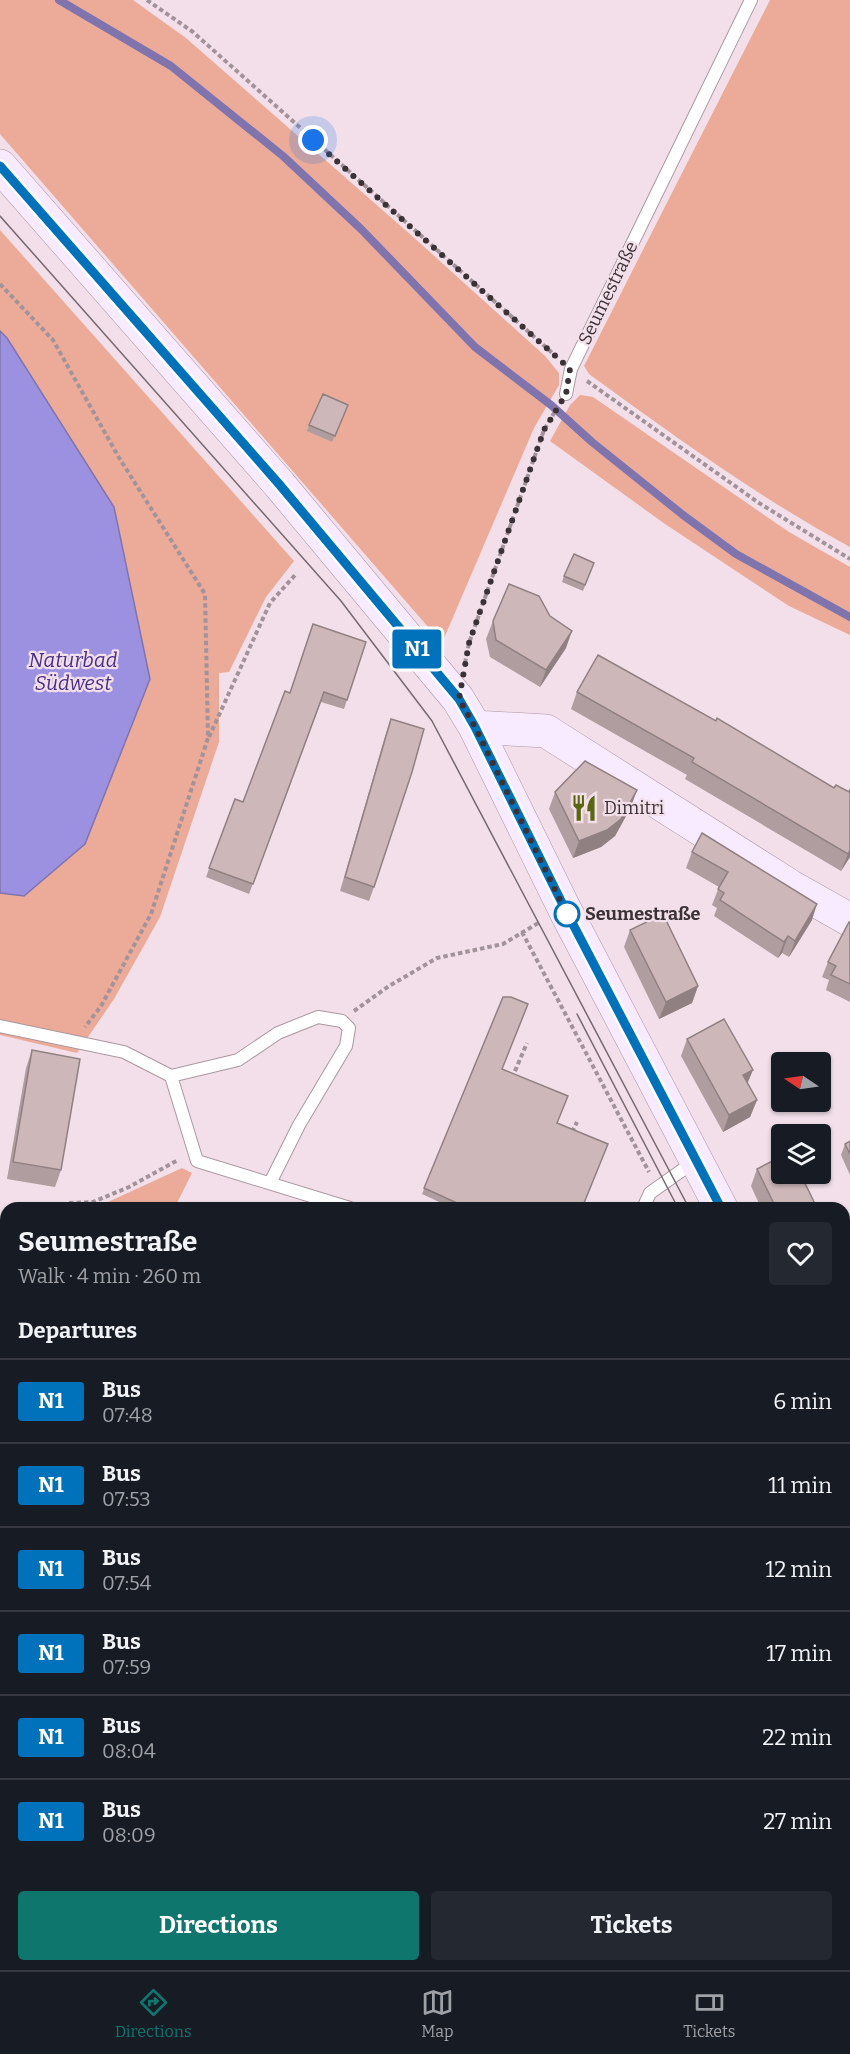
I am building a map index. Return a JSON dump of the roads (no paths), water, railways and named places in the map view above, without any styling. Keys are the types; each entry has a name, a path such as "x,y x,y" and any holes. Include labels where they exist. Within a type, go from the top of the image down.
{"main road":[{"path":"0,166 279,484 459,699 565,909 718,1202"},
{"path":"475,727 546,731 790,886 850,920"}],"lane":[{"name":"Seumestraße","path":"566,394 570,369 751,0"},
{"path":"0,1026 124,1052 171,1076 238,1060 278,1033 318,1017 342,1021 349,1028 346,1046 299,1125 270,1183"},
{"path":"171,1076 197,1161 331,1202"},
{"path":"646,1202 650,1193 696,1160"}],"water":[{"name":"Naturbad Südwest","path":"0,331 7,338 114,507 150,679 85,844 24,896 0,893"}],"waterway":[{"path":"59,0 171,66 283,156 361,229 475,347 551,405 592,442 683,515 736,554 850,617"}],"tram line":[{"path":"0,216 341,601 432,721 686,1202"},
{"path":"577,1014 675,1202"}],"place":[{"name":"Dimitri","path":"584,808"},
{"name":"Seumestraße","path":"567,914"}]}
